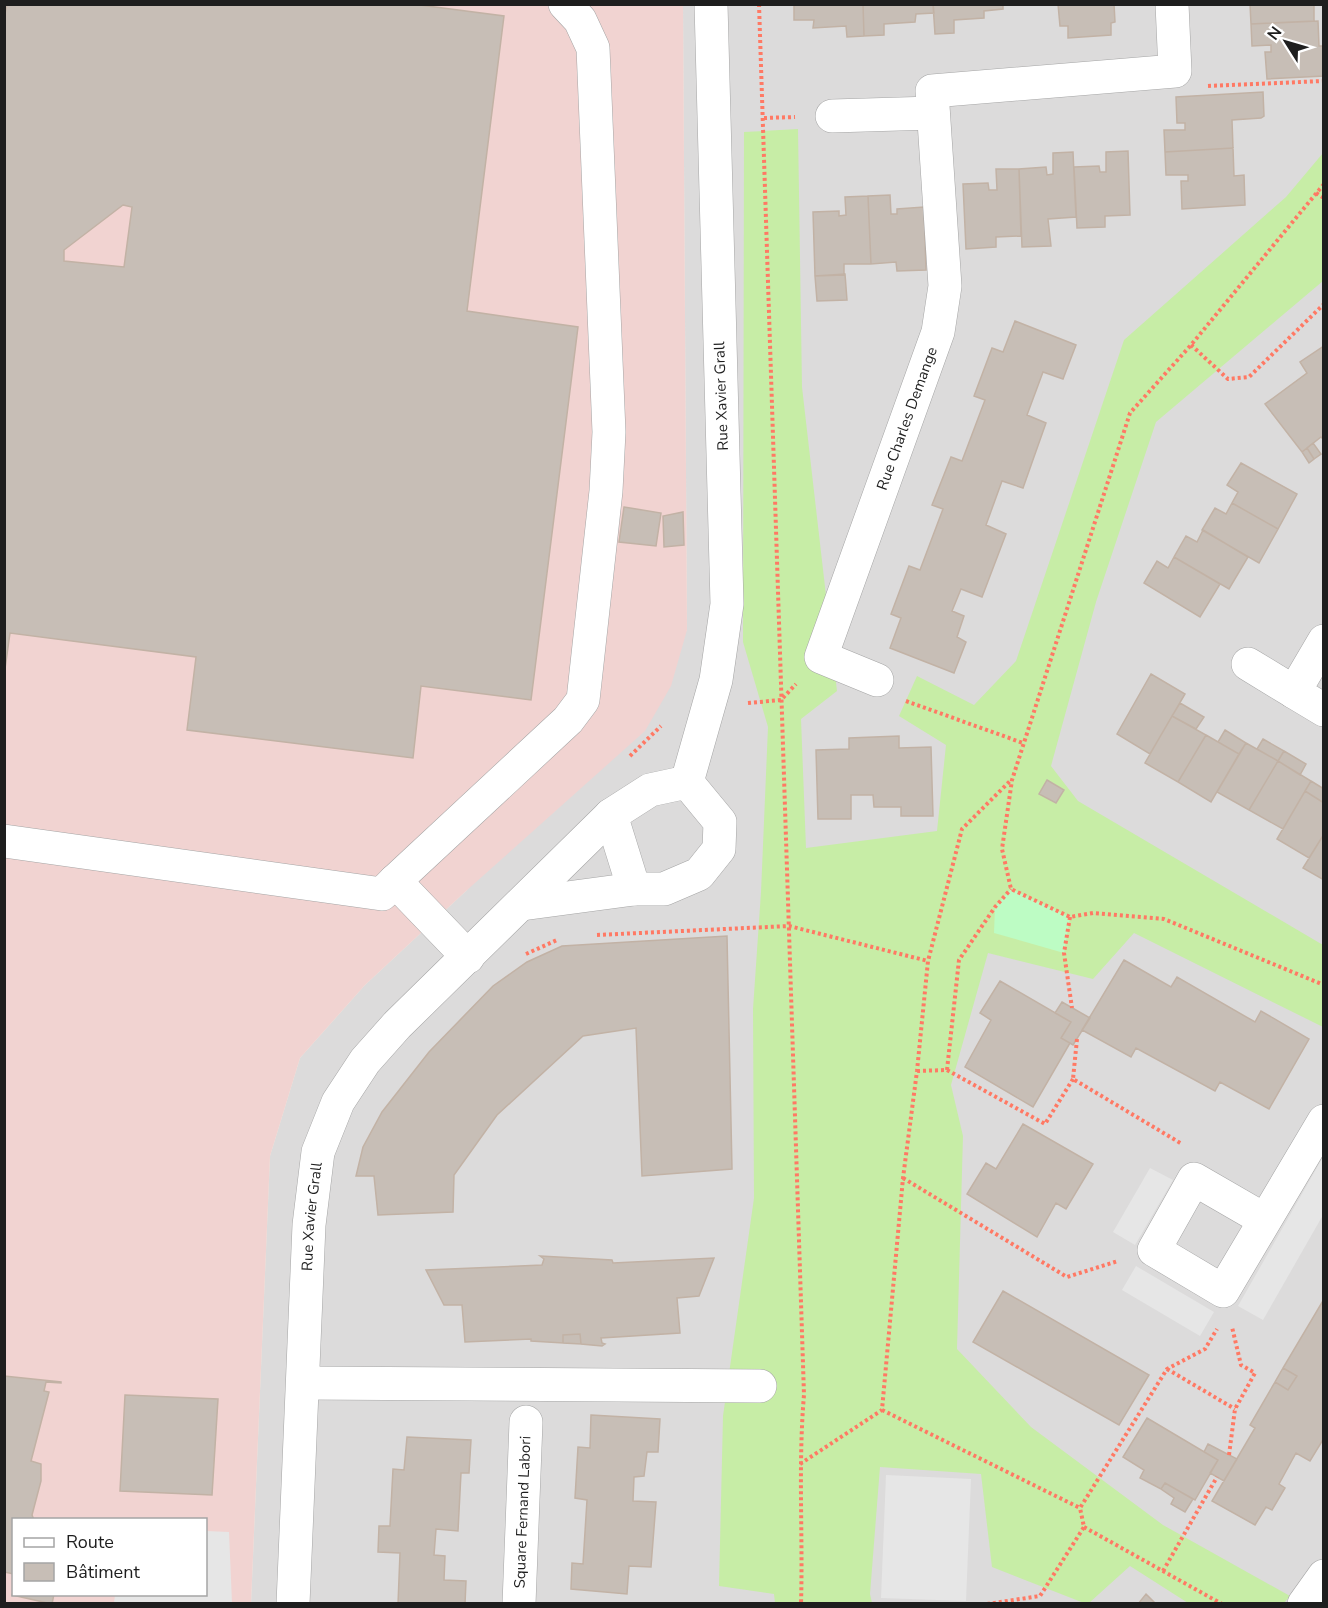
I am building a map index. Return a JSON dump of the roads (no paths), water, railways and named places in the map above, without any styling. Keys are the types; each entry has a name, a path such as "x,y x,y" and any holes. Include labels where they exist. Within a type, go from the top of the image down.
{"street":[{"path":"4,841 382,894 568,720 583,700 606,491 609,432 593,48 580,20 565,4"},
{"name":"Rue Xavier Grall","path":"293,1604 309,1225 318,1152 338,1102 365,1061 397,1025 611,815 650,790 687,782 710,706 727,604 711,4"},
{"name":"Rue Charles Demange","path":"877,680 821,657 938,332 945,285 932,92 1175,71 1172,4"},
{"path":"832,116 933,113"},
{"path":"1294,692 1323,641"},
{"path":"1248,664 1323,710"},
{"path":"522,904 634,889 664,889 699,874 719,849 720,822 687,782"},
{"path":"611,815 634,889"},
{"path":"395,881 468,957"},
{"path":"1265,1220 1194,1179 1154,1250 1225,1301 1265,1220 1323,1120"},
{"path":"303,1383 760,1386"},
{"name":"Square Fernand Labori","path":"519,1604 526,1422"},
{"path":"1304,1604 1323,1576"}]}
